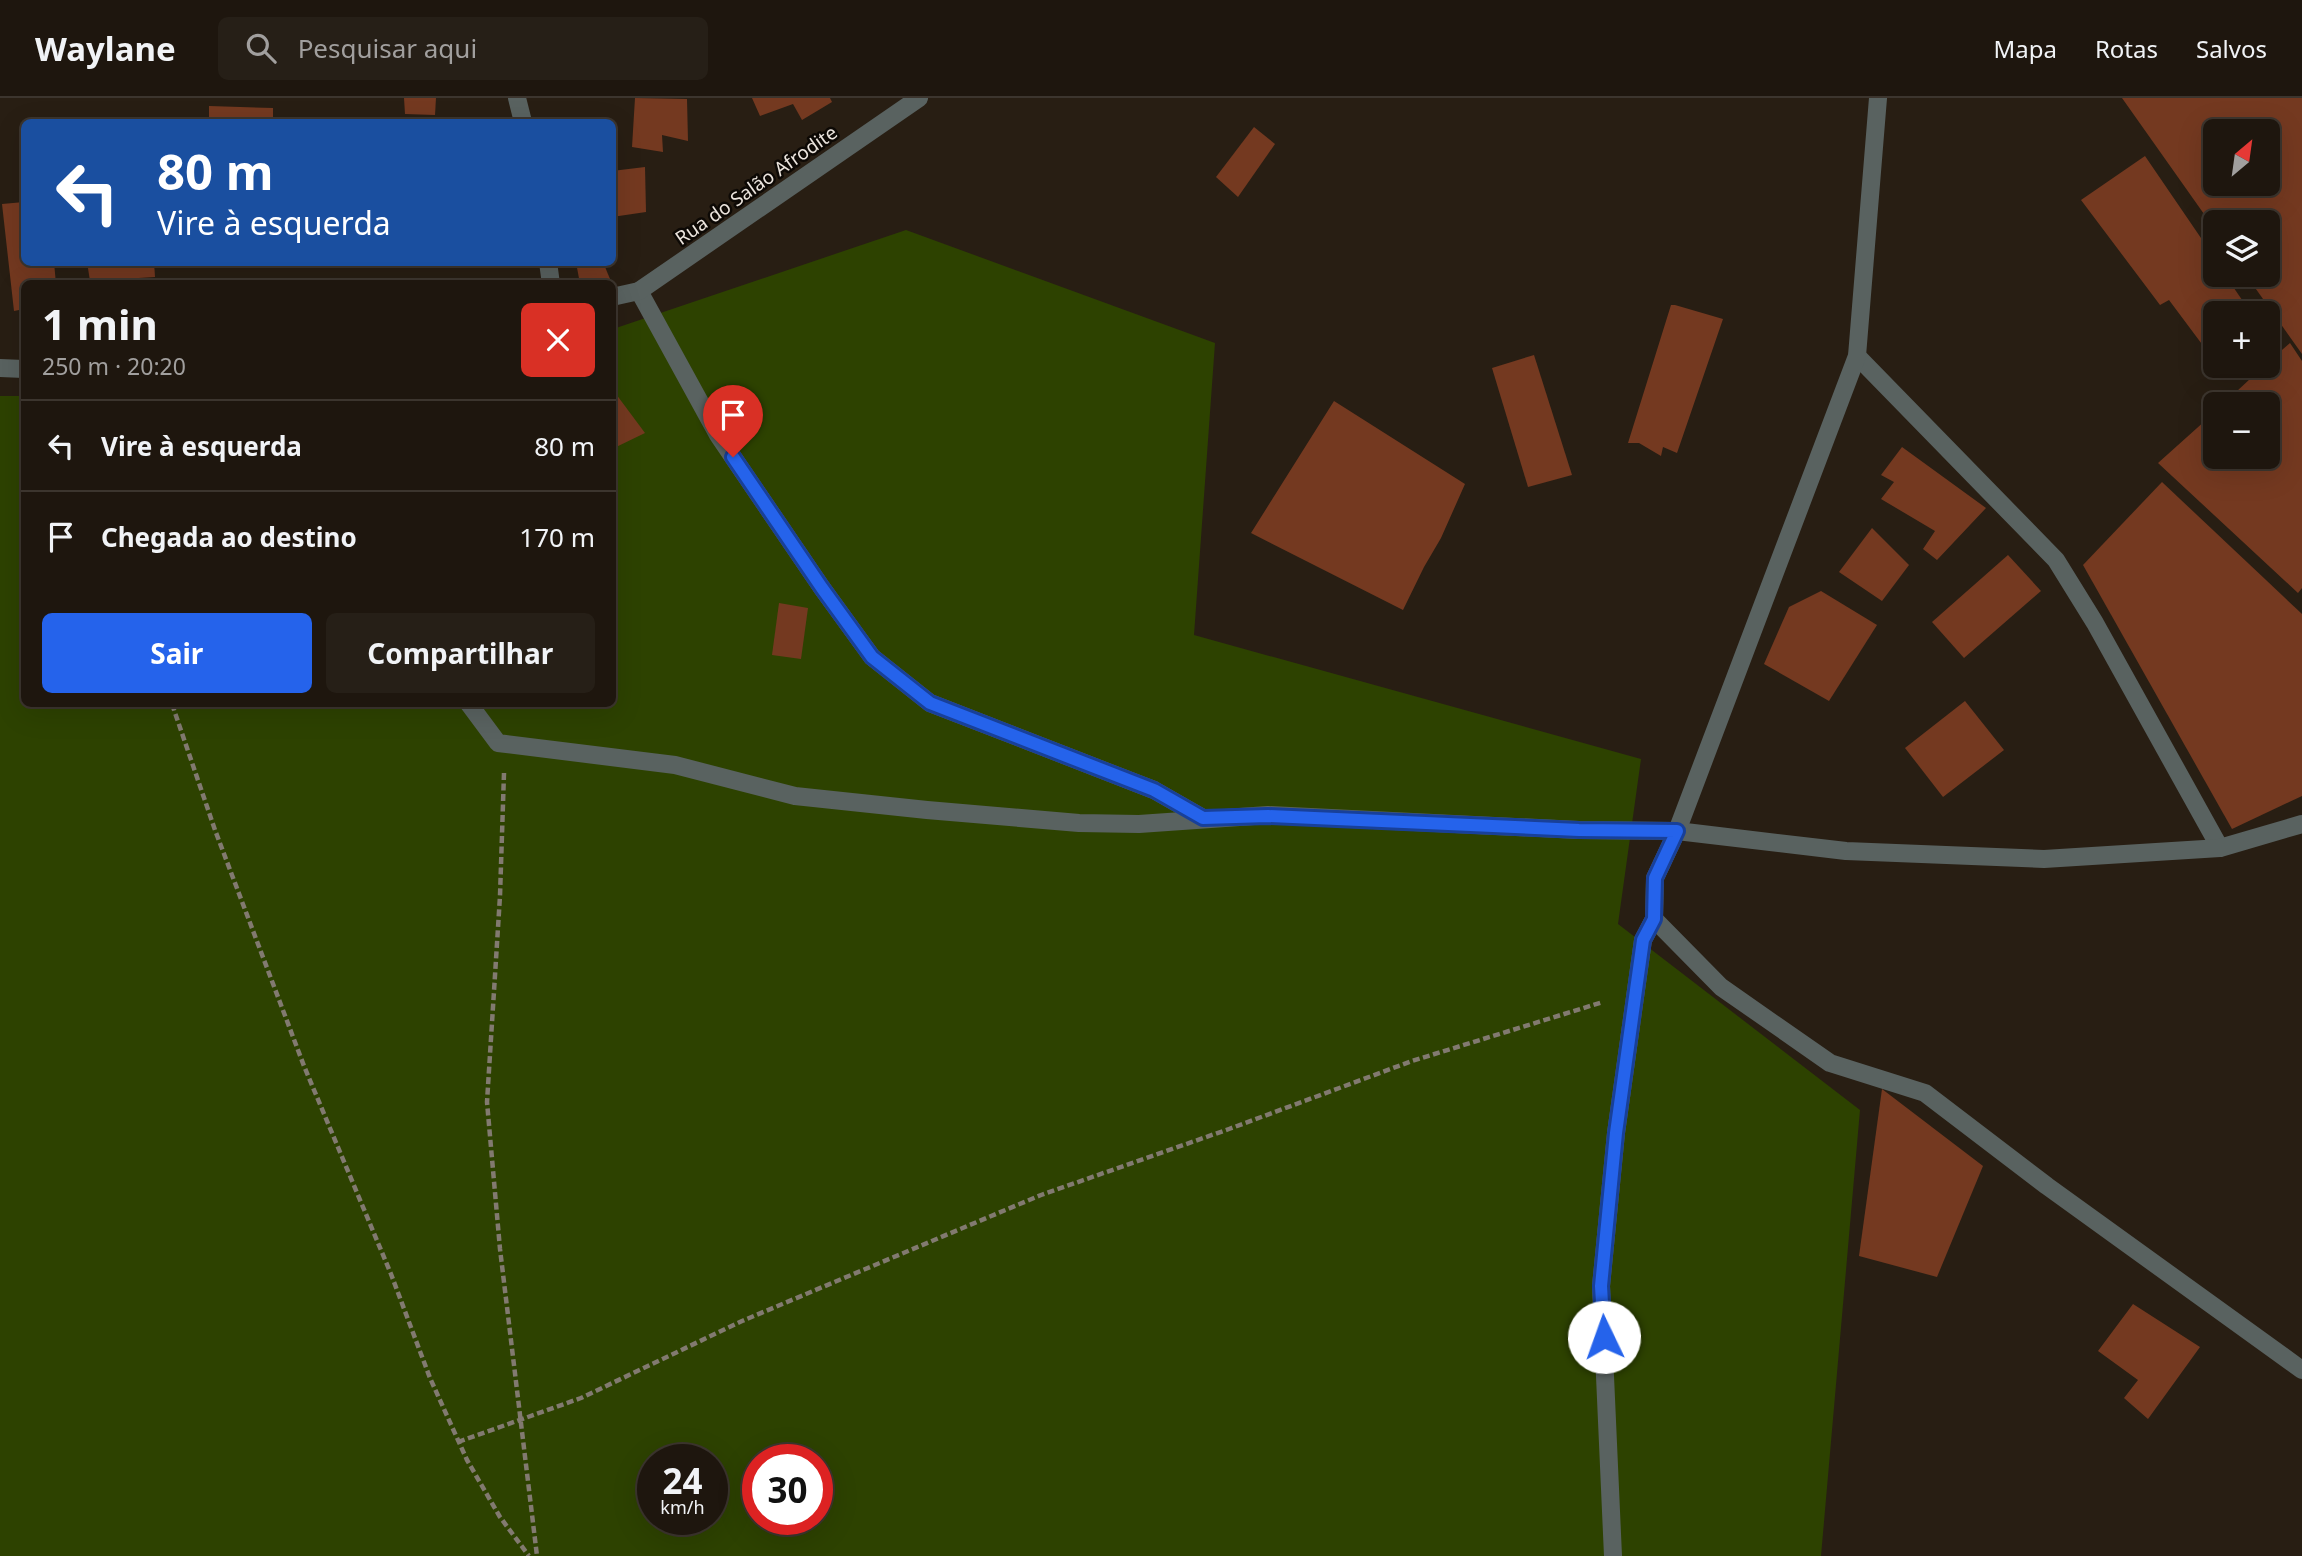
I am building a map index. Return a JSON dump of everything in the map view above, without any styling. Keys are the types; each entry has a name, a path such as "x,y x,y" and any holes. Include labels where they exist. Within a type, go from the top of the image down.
{"street":[{"path":"517,98 522,119"},
{"name":"Rua do Salão Afrodite","path":"616,296 639,291 919,98"},
{"path":"1613,1556 1601,1286 1616,1133 1643,940 1654,919 1655,878 1677,831 1857,355 1878,98"},
{"path":"639,291 718,435 872,657 930,703 1154,790 1203,818"},
{"path":"1857,355 2056,560 2095,623 2220,848"},
{"path":"0,368 21,369"},
{"path":"470,707 498,743 675,765 796,796 1079,823 1139,824 1268,816 1579,830 1677,831 1846,851 2031,858 2220,848 2302,824"},
{"path":"1654,919 1721,987 1830,1063 1925,1093 2047,1186 2302,1370"}],"path":[{"path":"173,707 215,830 304,1066 391,1273 430,1378 467,1460 500,1517 528,1556"},
{"path":"498,743 505,757 500,896 487,1102 500,1249 537,1556"},
{"path":"458,1442 581,1398 742,1321 1041,1195 1412,1061 1635,992"}],"green space":[{"path":"906,230 1215,343 1194,635 1641,759 1618,924 1860,1110 1821,1556 0,1556 0,396 21,396 21,707 616,707 616,328"}],"building":[{"path":"404,98 436,98 435,115 405,114"},
{"path":"635,98 687,99 688,141 662,135 663,152 632,147"},
{"path":"752,98 830,98 832,102 802,120 793,104 760,116"},
{"path":"2122,98 2302,98 2302,354 2280,323 2280,301 2264,301 2255,287 2280,287 2280,210 2203,210 2203,213"},
{"path":"209,106 273,108 273,119 209,119"},
{"path":"1254,127 1275,144 1238,197 1216,177"},
{"path":"2145,156 2203,241 2203,287 2233,287 2243,301 2203,301 2203,346 2169,300 2160,305 2081,200"},
{"path":"645,167 646,212 616,216 616,171"},
{"path":"21,202 21,266 54,266 56,280 21,280 21,310 14,311 2,204"},
{"path":"88,266 154,266 155,277 90,280"},
{"path":"577,266 605,266 610,279 604,280 579,280"},
{"path":"1671,305 1723,319 1677,453 1663,447 1661,456 1639,443 1628,443"},
{"path":"2290,343 2302,361 2302,588 2298,593 2158,463 2203,423 2203,469 2280,469 2280,392 2236,392 2251,378 2280,378 2280,352"},
{"path":"1534,355 1572,475 1528,487 1492,368"},
{"path":"616,394 645,433 616,447"},
{"path":"1334,401 1465,484 1441,538 1403,610 1251,533"},
{"path":"1902,447 1986,508 1937,560 1923,549 1935,531 1881,499 1894,482 1881,475"},
{"path":"2162,482 2302,614 2302,796 2232,829 2083,565"},
{"path":"1872,528 1909,565 1882,601 1839,572"},
{"path":"2008,555 2041,591 1964,658 1932,622"},
{"path":"1821,591 1877,625 1829,701 1764,664 1789,607"},
{"path":"779,603 808,608 801,659 772,655"},
{"path":"1965,701 2004,750 1943,797 1905,748"},
{"path":"1882,1089 1983,1166 1937,1277 1859,1256"},
{"path":"2133,1304 2200,1347 2148,1419 2124,1398 2138,1380 2098,1351"}],"route":[{"path":"733,457 872,657 930,703 1154,790 1203,818 1268,816 1579,830 1677,831 1655,878 1654,919 1643,940 1616,1133 1601,1286 1604,1337"}]}
